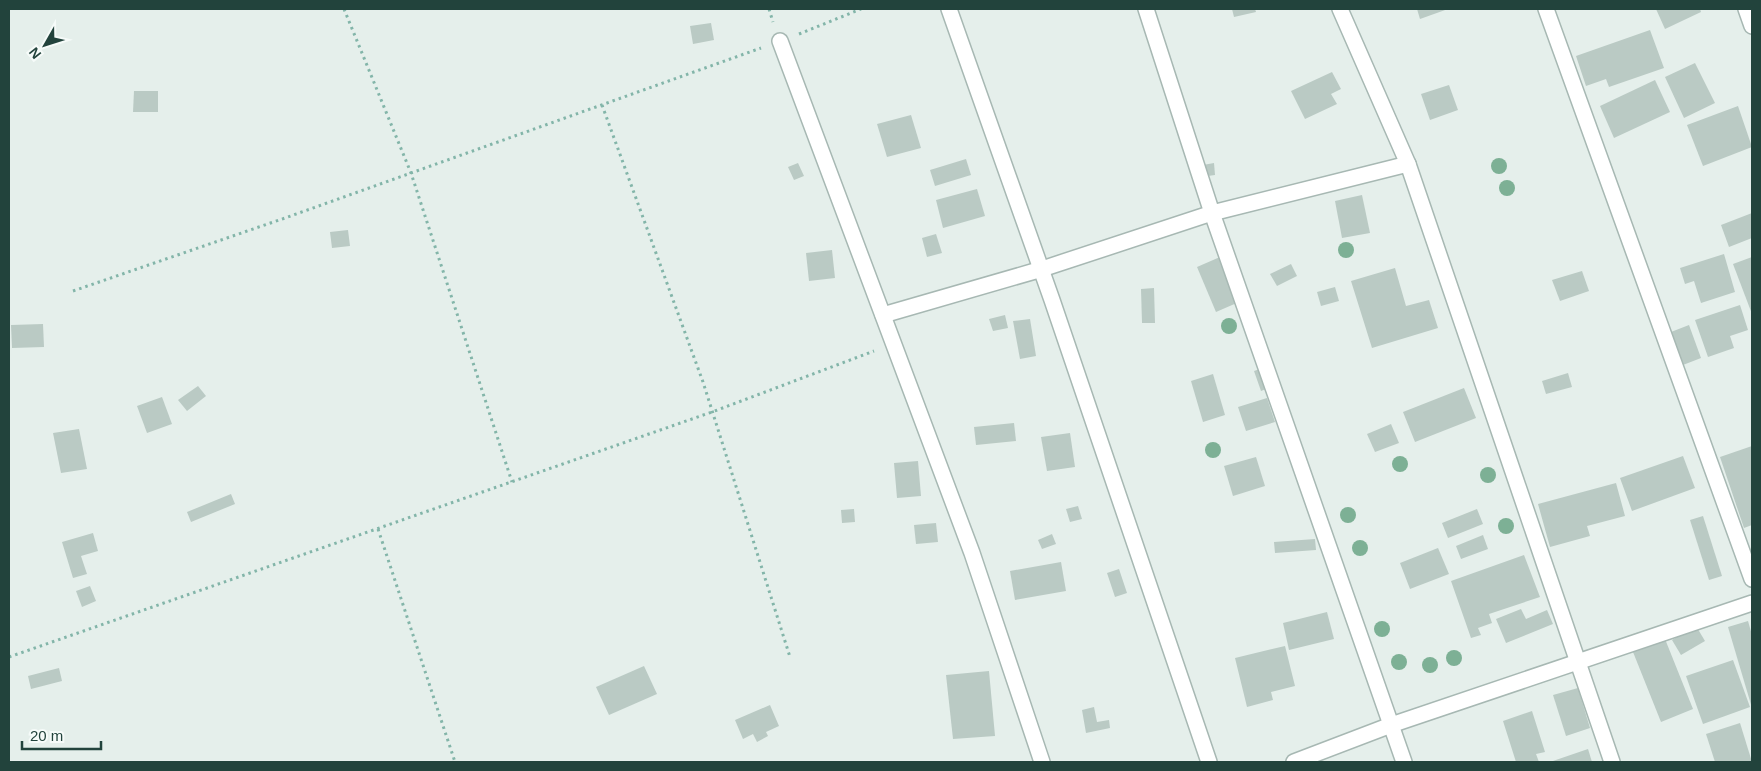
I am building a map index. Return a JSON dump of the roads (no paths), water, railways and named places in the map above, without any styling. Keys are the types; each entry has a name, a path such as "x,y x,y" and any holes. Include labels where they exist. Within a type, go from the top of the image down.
{"street":[{"path":"949,9 1042,269 1210,762"},
{"path":"1146,9 1212,213 1404,762"},
{"path":"1340,9 1408,164 1612,762"},
{"path":"1546,9 1752,578"},
{"path":"1746,9 1752,26"},
{"path":"780,41 972,553 1042,762"},
{"path":"883,315 1042,269 1212,213 1408,164"},
{"path":"1294,762 1391,725 1752,604"}]}
